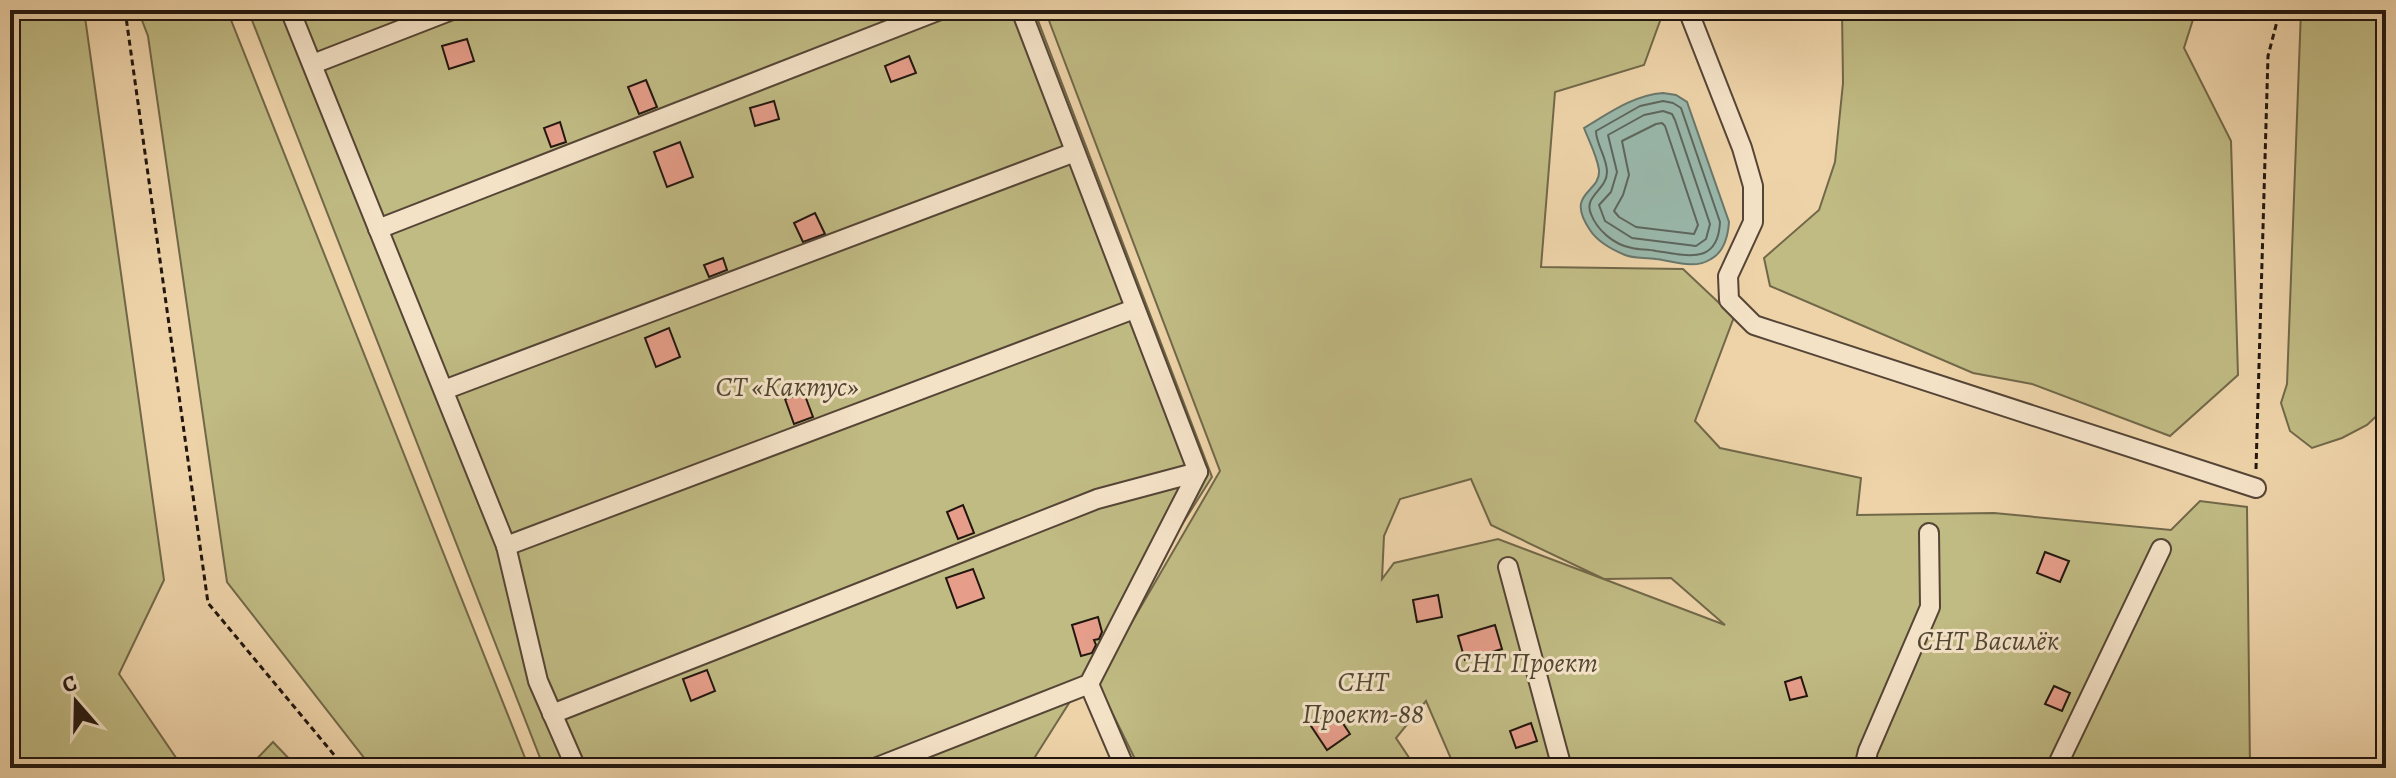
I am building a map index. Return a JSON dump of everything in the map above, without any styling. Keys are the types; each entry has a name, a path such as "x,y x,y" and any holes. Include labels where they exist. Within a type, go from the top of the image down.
{"lane":[{"path":"290,10 506,546 538,681 576,768"},
{"path":"313,64 452,10"},
{"path":"378,229 940,10"},
{"path":"875,768 1089,684 1198,472 1021,10"},
{"path":"1688,10 1742,148 1753,186 1753,222 1728,276 1729,300 1754,325 2256,488"},
{"path":"444,390 1075,152"},
{"path":"506,546 1134,309"},
{"path":"552,714 1097,499 1198,472"},
{"path":"1864,768 1868,751 1930,607 1929,533"},
{"path":"2056,768 2161,549"},
{"path":"1508,567 1562,768"},
{"path":"1089,684 1125,768"}],"path":[{"path":"125,10 208,603 345,768"},
{"path":"2256,488 2268,56 2280,10"}],"green space":[{"path":"10,10 84,10 164,580 119,674 183,768 10,768"},
{"path":"138,10 227,10 529,768 372,768 227,582 148,36"},
{"name":"СТ «Кактус»","path":"248,10 1034,10 1212,477 1028,768 544,768"},
{"path":"1045,10 1664,10 1644,65 1555,92 1541,267 1683,269 1734,317 1695,421 1720,448 1861,478 1857,515 1994,513 2171,530 2200,501 2247,507 2250,768 1455,768 1426,701 1396,738 1416,768 1150,768 1134,757 1097,682 1220,471","holes":["1471,479 1491,525 1604,579 1671,578 1725,625 1498,539 1394,563 1382,579 1384,536 1400,499"]},
{"path":"1842,10 2196,10 2184,48 2231,141 2238,375 2170,436 2032,384 1973,373 1770,286 1764,258 1819,210 1835,162 1843,83"},
{"path":"2301,10 2386,10 2386,407 2367,425 2312,448 2290,431 2281,403 2287,384"},
{"path":"273,742 298,768 248,768"}],"water":[{"path":"1663,93 1676,95 1687,102 1729,222 1722,248 1711,259 1698,264 1620,253 1593,234 1581,208 1582,200 1598,178 1599,170 1584,128 1632,101"}],"building":[{"path":"467,39 474,61 449,69 442,46"},
{"path":"909,56 916,73 891,82 885,66"},
{"path":"646,80 657,107 639,114 628,87"},
{"path":"774,101 779,119 755,126 750,108"},
{"path":"560,122 566,142 551,147 544,128"},
{"path":"680,142 693,177 667,187 654,152"},
{"path":"815,213 825,234 803,242 794,223"},
{"path":"723,258 727,270 709,277 704,265"},
{"path":"669,328 680,357 656,367 645,338"},
{"path":"804,393 813,417 794,424 785,399"},
{"path":"963,505 974,533 958,539 947,512"},
{"path":"2045,552 2069,561 2060,582 2037,573"},
{"path":"973,569 984,598 957,608 946,578"},
{"path":"1438,595 1442,617 1417,622 1413,600"},
{"path":"1098,617 1102,632 1099,639 1094,640 1096,645 1092,653 1081,656 1072,625"},
{"path":"1495,625 1502,649 1465,660 1458,636"},
{"path":"707,670 715,691 691,701 683,679"},
{"path":"1801,677 1807,696 1790,700 1785,682"},
{"path":"2054,686 2070,693 2062,711 2045,704"},
{"path":"1334,710 1350,734 1327,750 1311,726"},
{"path":"1531,723 1537,741 1516,748 1510,731"}],"park label":[{"name":"СНТ Василёк","path":"1988,640"},
{"name":"СНТ Проект","path":"1526,662"},
{"name":"СНТ Проект-88","path":"1363,697"}]}
